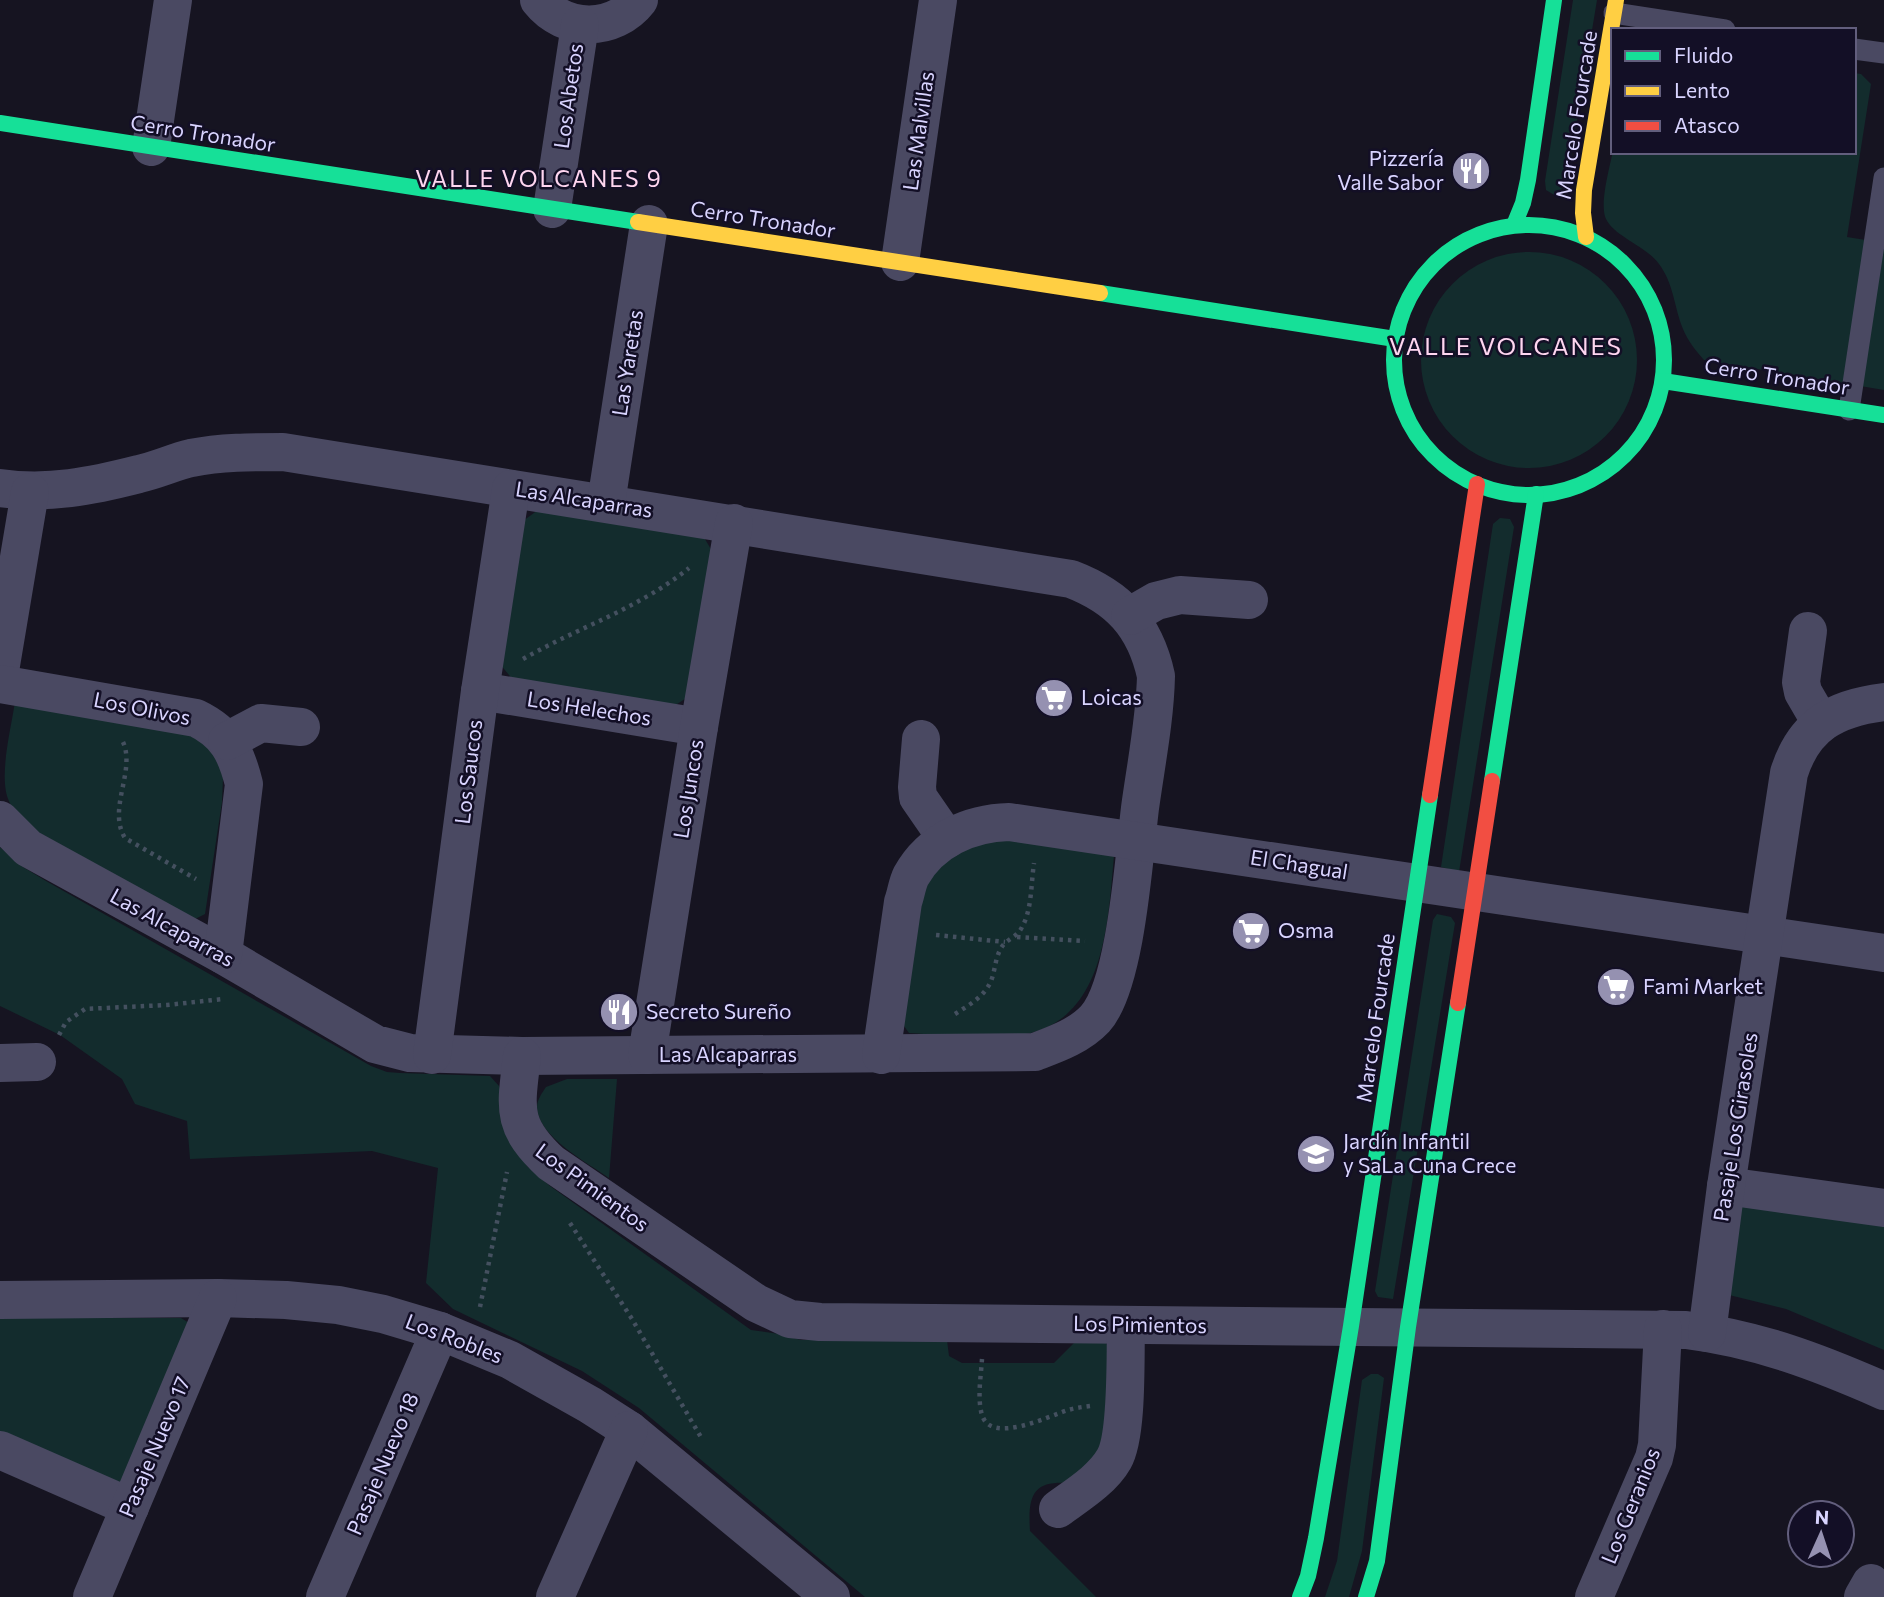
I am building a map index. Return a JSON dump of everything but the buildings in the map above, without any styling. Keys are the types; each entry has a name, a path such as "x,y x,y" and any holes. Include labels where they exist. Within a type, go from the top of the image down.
{"street":[{"path":"151,147 173,0"},
{"name":"Los Abetos","path":"539,0 561,19 580,25 617,19 632,9 639,0"},
{"name":"Las Malvillas","path":"900,262 938,0"},
{"name":"Marcelo Fourcade","path":"1514,225 1524,203 1554,0"},
{"name":"Marcelo Fourcade","path":"1611,28 1615,7"},
{"name":"Los Abetos","path":"552,209 580,25"},
{"name":"Marcelo Fourcade","path":"1586,237 1584,190 1611,31"},
{"name":"Cerro Tronador","path":"0,123 1395,339"},
{"name":"Las Yaretas","path":"606,503 649,224"},
{"name":"Marcelo Fourcade","path":"1514,225 1551,226 1586,237 1611,252 1633,272 1649,296 1660,324 1664,352 1663,381 1655,411 1640,437 1620,460 1595,478 1576,486 1536,494 1506,493 1477,484 1451,470 1429,450 1411,426 1399,398 1394,369 1395,339 1403,311 1416,284 1435,262 1458,244 1485,232 1514,225"},
{"name":"Cerro Tronador","path":"1663,381 1884,415"},
{"name":"Las Alcaparras","path":"0,671 15,490 78,488 140,474 191,458 234,452 283,452 1070,579 1113,600 1130,617 1144,639 1156,676 1122,944 1108,999 1096,1018 1077,1034 1035,1052 522,1056 410,1053 375,1044 223,955 28,848 0,820"},
{"name":"Marcelo Fourcade","path":"1300,1597 1308,1576 1316,1538 1351,1326 1477,484"},
{"name":"Los Saucos","path":"432,1055 480,691 511,489"},
{"path":"1366,1597 1377,1560 1408,1328 1536,494"},
{"name":"Los Juncos","path":"647,1055 734,523"},
{"path":"1130,617 1156,601 1180,594 1249,600"},
{"path":"1808,631 1802,692 1821,723"},
{"name":"Los Olivos","path":"0,684 195,719 209,725 227,741"},
{"name":"Los Helechos","path":"480,691 699,727"},
{"name":"Pasaje Los Girasoles","path":"1707,1333 1726,1186 1789,773 1802,742 1821,723 1852,707 1884,702"},
{"path":"223,955 244,784 237,759 227,741 261,723 301,727"},
{"path":"921,739 918,797 947,839"},
{"name":"El Chagual","path":"881,1055 909,879 919,863 947,839 976,825 993,822 1136,840 1884,953"},
{"name":"Los Pimientos","path":"522,1056 517,1096 518,1116 533,1146 551,1163 774,1313 790,1318 820,1322 1663,1329 1707,1333 1779,1349 1884,1391"},
{"path":"1726,1186 1884,1208"},
{"name":"Pasaje Nuevo 17","path":"92,1597 218,1298"},
{"name":"Los Robles","path":"0,1300 286,1300 338,1305 383,1314 457,1337 553,1383 629,1430 788,1582 831,1597"},
{"path":"1058,1509 1091,1484 1114,1460 1121,1439 1126,1325"},
{"name":"Los Geranios","path":"1594,1597 1654,1458 1663,1329"},
{"name":"Pasaje Nuevo 18","path":"325,1597 457,1337"},
{"path":"555,1597 629,1430"},
{"path":"0,1450 130,1507"}],"lane":[{"path":"1615,7 1715,28"},
{"path":"1856,49 1884,53"},
{"path":"1849,410 1881,224 1884,178"}],"path":[{"path":"480,691 513,665 554,641 621,610 676,579 695,564"},
{"path":"120,737 126,756 118,819 125,838 230,899"},
{"path":"948,1019 985,992 999,951 1005,942 1016,936 1023,927 1038,826"},
{"path":"899,932 1005,942"},
{"path":"1016,936 1122,944"},
{"path":"18,1063 60,1035 66,1022 85,1009 219,1000 279,987"},
{"path":"457,1337 518,1116"},
{"path":"567,1218 632,1319 699,1436 708,1446"},
{"path":"983,1323 980,1402 982,1416 991,1426 1005,1429 1072,1409 1123,1406"}],"green space":[{"path":"1573,0 1597,0 1565,193 1556,196 1546,190 1545,181"},
{"path":"1856,73 1861,74 1871,84 1847,237 1884,243 1884,390 1704,360 1685,333 1664,272 1653,258 1610,225 1604,212 1604,195 1612,154 1856,154"},
{"path":"1529,252 1570,260 1606,283 1629,319 1637,360 1629,401 1606,437 1570,460 1529,468 1488,460 1452,437 1429,401 1421,360 1429,319 1452,283 1488,260"},
{"path":"538,510 702,534 712,551 688,697 674,706 514,681 500,664 523,521"},
{"path":"1500,518 1510,519 1514,527 1459,872 1441,867 1493,524"},
{"path":"15,702 183,728 210,748 223,778 222,802 205,914 195,919 34,830 18,814 11,806 5,786 7,749"},
{"path":"999,835 1114,856 1105,936 1098,963 1087,988 1073,1008 1053,1024 1026,1034 983,1037 909,1033 899,1019 916,896 940,861"},
{"path":"0,847 23,867 46,881 371,1066 387,1072 490,1076 499,1086 527,1166 550,1186 751,1330 801,1340 947,1340 949,1356 962,1363 1054,1363 1075,1342 1106,1343 1116,1359 1113,1435 1080,1484 1044,1485 1033,1496 1030,1505 1030,1531 1096,1597 865,1597 639,1408 582,1371 453,1309 426,1283 438,1168 372,1151 190,1159 187,1121 135,1104 122,1079 60,1035 0,1006"},
{"path":"1437,914 1451,917 1455,923 1393,1299 1378,1297 1375,1291 1433,920"},
{"path":"567,1079 617,1079 609,1178 565,1148 539,1118 537,1104 546,1087"},
{"path":"1740,1197 1884,1219 1884,1350 1786,1309 1725,1294"},
{"path":"0,1318 181,1318 189,1323 123,1494 0,1440"},
{"path":"1371,1374 1384,1378 1362,1551 1349,1597 1325,1597 1337,1561 1362,1380"}],"traffic: fast":[{"path":"1514,225 1528,180 1554,0"},
{"path":"0,123 638,222"},
{"path":"1529,225 1568,231 1593,241 1624,265 1648,296 1658,321 1664,360 1658,399 1648,424 1624,455 1593,479 1568,489 1529,495 1490,489 1465,479 1434,455 1410,424 1400,399 1394,360 1400,321 1410,296 1434,265 1465,241 1490,231 1529,225"},
{"path":"1100,293 1395,339"},
{"path":"1663,381 1884,415"},
{"path":"1492,781 1536,494"},
{"path":"1300,1597 1308,1576 1316,1538 1351,1326 1430,795"},
{"path":"1366,1597 1377,1561 1408,1327 1458,1003"}],"traffic: slow":[{"path":"1611,28 1616,0"},
{"path":"1586,237 1584,190 1611,30"},
{"path":"638,222 1100,293"}],"traffic: jam":[{"path":"1430,795 1477,484"},
{"path":"1458,1003 1492,781"}],"place":[{"name":"Pizzería Valle Sabor","path":"1471,171"},
{"name":"Loicas","path":"1054,698"},
{"name":"Osma","path":"1251,931"},
{"name":"Fami Market","path":"1616,987"},
{"name":"Secreto Sureño","path":"619,1012"},
{"name":"Jardín Infantil y SaLa Cuna Crece","path":"1316,1154"}],"district":[{"name":"VALLE VOLCANES 9","path":"539,179"},
{"name":"VALLE VOLCANES","path":"1506,347"}]}
